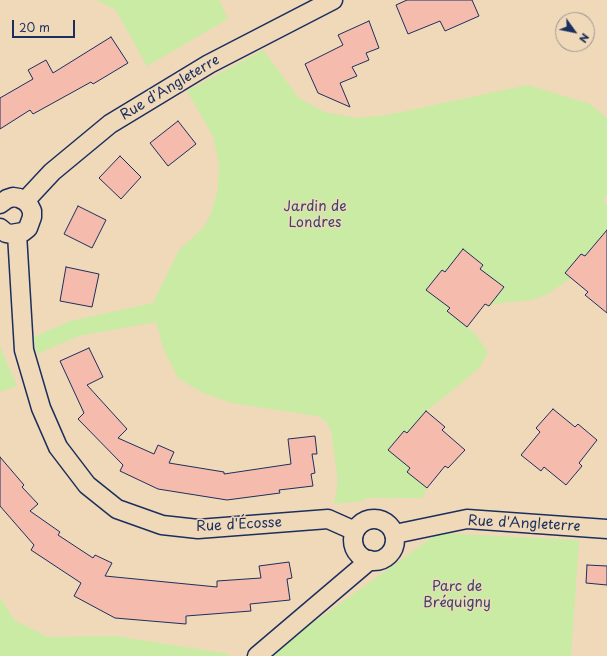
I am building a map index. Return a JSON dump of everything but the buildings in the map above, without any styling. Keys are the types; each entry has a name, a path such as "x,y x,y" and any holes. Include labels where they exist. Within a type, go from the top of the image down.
{"street":[{"name":"Rue d'Angleterre","path":"25,201 52,172 110,124 209,64 333,0"},
{"path":"0,204 13,197 25,201 32,211 31,223 23,232 17,234 6,233 0,228"},
{"name":"Rue d'Écosse","path":"17,234 24,350 41,408 58,447 88,485 118,509 162,525 198,529 328,520 355,531"},
{"path":"376,519 384,521 391,527 395,534 393,551 379,561 363,558 354,546 355,531 360,524 368,520 376,519"},
{"name":"Rue d'Angleterre","path":"395,534 467,519 607,528"},
{"path":"257,656 370,560"}],"green space":[{"path":"96,0 219,0 228,19 147,66 115,9"},
{"name":"Jardin de Londres","path":"263,50 299,98 324,112 356,118 387,115 528,85 590,104 607,118 607,195 603,201 607,204 607,236 604,234 585,256 581,254 565,273 571,278 546,295 531,300 501,303 489,306 504,287 480,269 483,265 463,249 445,272 442,270 426,290 450,308 447,311 475,334 488,352 480,367 426,411 407,433 403,431 388,450 410,468 407,472 427,488 422,498 368,498 362,501 334,504 338,481 331,431 326,421 317,416 232,403 203,393 178,378 164,350 156,322 79,336 36,354 34,337 70,321 153,303 179,250 203,228 211,214 218,188 219,164 213,136 187,91"},
{"path":"0,347 17,386 0,392"},
{"name":"Parc de Bréquigny","path":"438,533 579,540 571,656 267,656"},
{"path":"0,597 14,620 48,637 115,636 230,654 228,656 0,656"}]}
